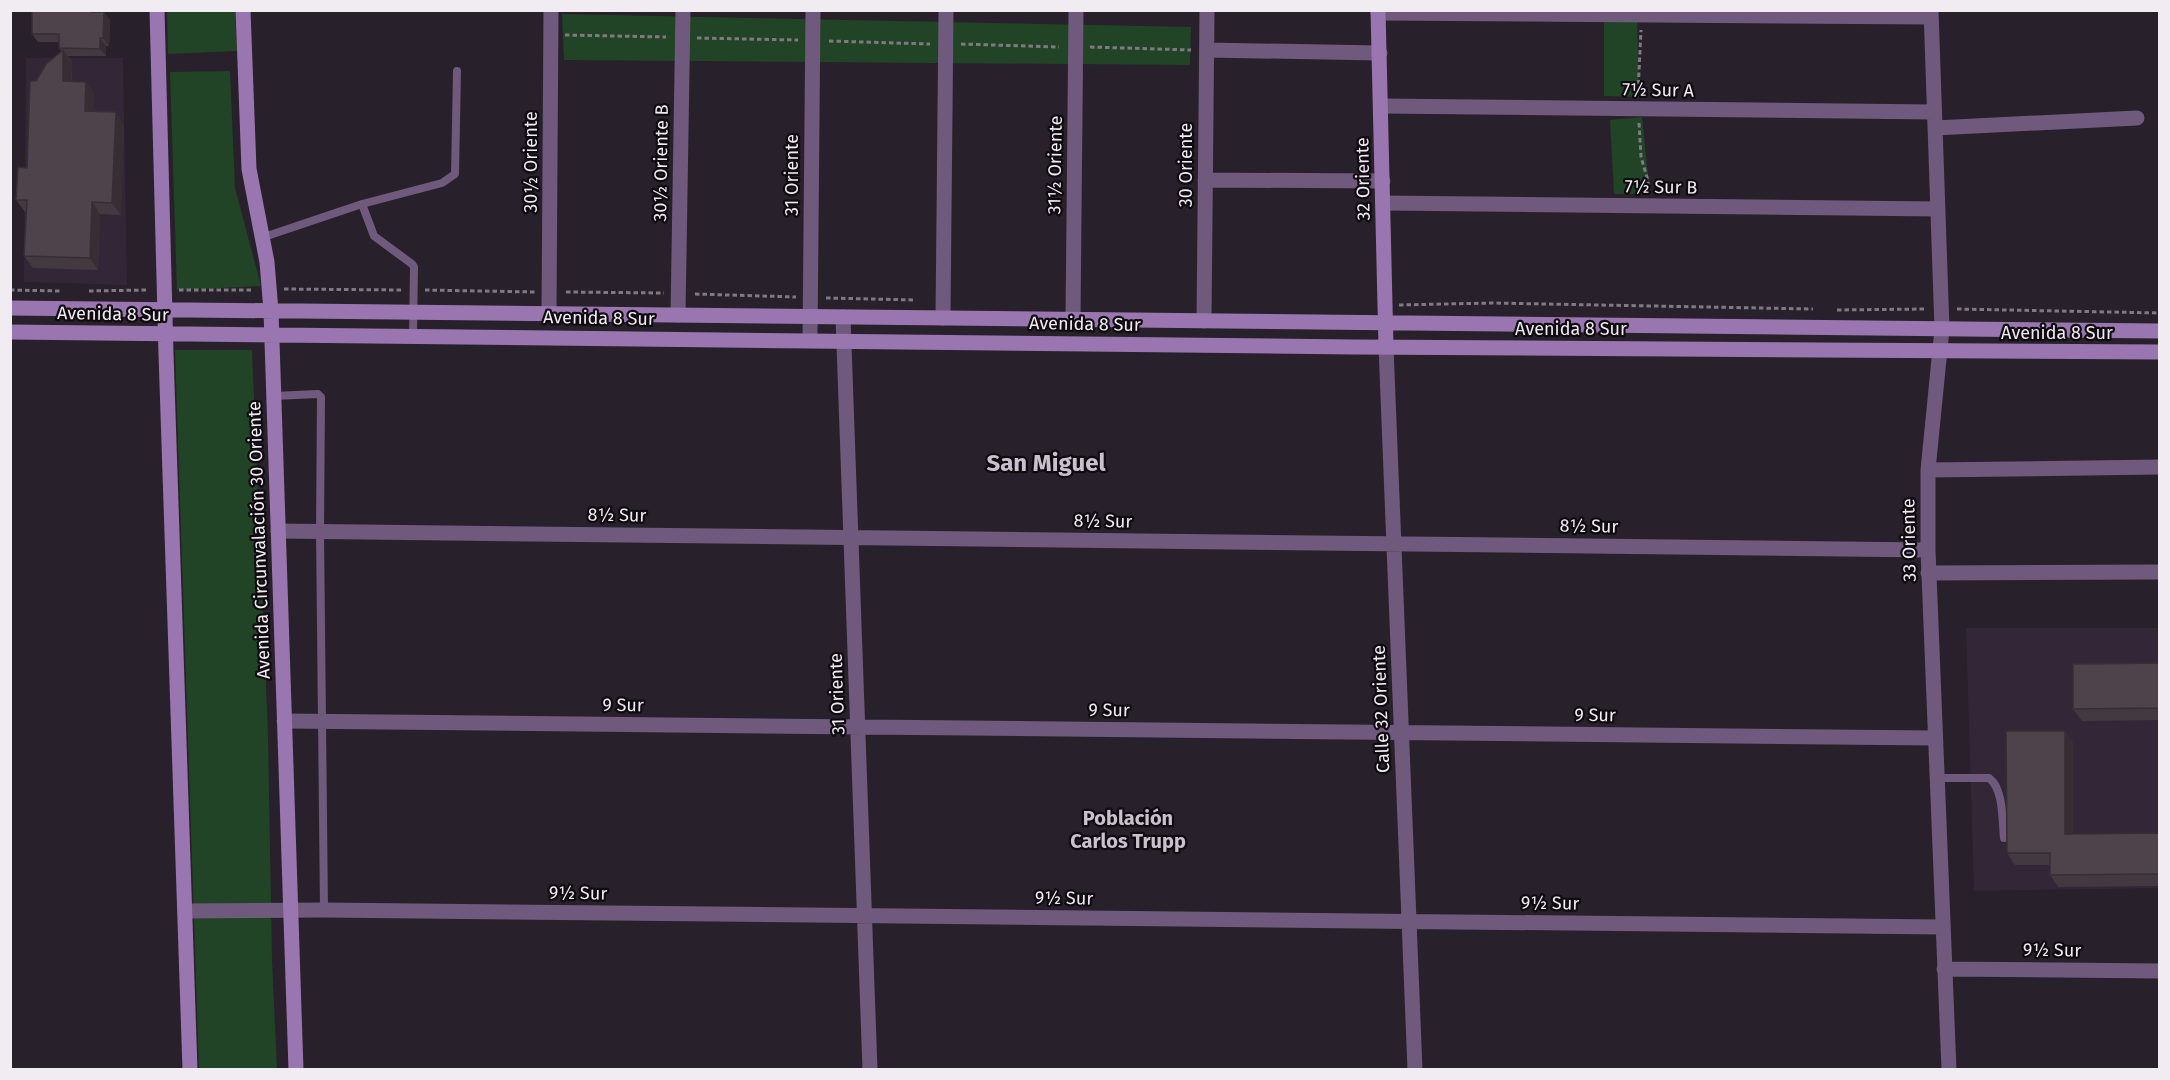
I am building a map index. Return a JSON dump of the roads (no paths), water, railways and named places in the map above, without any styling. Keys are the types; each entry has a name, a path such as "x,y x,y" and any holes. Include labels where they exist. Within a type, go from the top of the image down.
{"street":[{"path":"157,10 165,335 190,1070"},
{"name":"Avenida Circunvalación 30 Oriente","path":"243,10 249,169 267,262 271,311 296,1070"},
{"name":"30½ Oriente","path":"549,314 551,10"},
{"name":"30½ Oriente B","path":"678,315 683,10"},
{"name":"31 Oriente","path":"810,340 813,10"},
{"path":"943,318 946,10"},
{"name":"31½ Oriente","path":"1073,319 1076,10"},
{"name":"30 Oriente","path":"1204,321 1207,10"},
{"path":"1378,12 1931,14"},
{"name":"32 Oriente","path":"1378,12 1386,347"},
{"name":"33 Oriente","path":"1931,14 1942,329 1928,470 1928,573 1949,1070"},
{"path":"1207,50 1380,53"},
{"name":"7½ Sur A","path":"1381,106 1934,112"},
{"path":"1935,128 2137,118"},
{"path":"1205,180 1383,181"},
{"name":"7½ Sur B","path":"1383,204 1938,209"},
{"name":"Avenida 8 Sur","path":"10,308 2160,331"},
{"name":"31 Oriente","path":"843,317 870,1070"},
{"name":"Avenida 8 Sur","path":"10,332 1386,347 2160,352"},
{"name":"Calle 32 Oriente","path":"1386,347 1415,1070"},
{"path":"1928,470 2160,467"},
{"name":"8½ Sur","path":"278,531 1928,550"},
{"path":"1928,573 2160,572"},
{"name":"9 Sur","path":"284,721 1934,738"},
{"name":"9½ Sur","path":"185,911 324,910 1942,927"},
{"name":"9½ Sur","path":"1944,969 2160,971"}],"lane":[{"path":"261,238 362,204 442,183 455,174 457,71"},
{"path":"362,204 374,236 412,264 413,335"},
{"path":"274,396 318,394 321,397 324,910"},
{"path":"1935,778 1989,778 1994,782 1999,795 2004,838"}],"district":[{"name":"San Miguel","path":"1046,463"},
{"name":"Población Carlos Trupp","path":"1128,830"}]}
